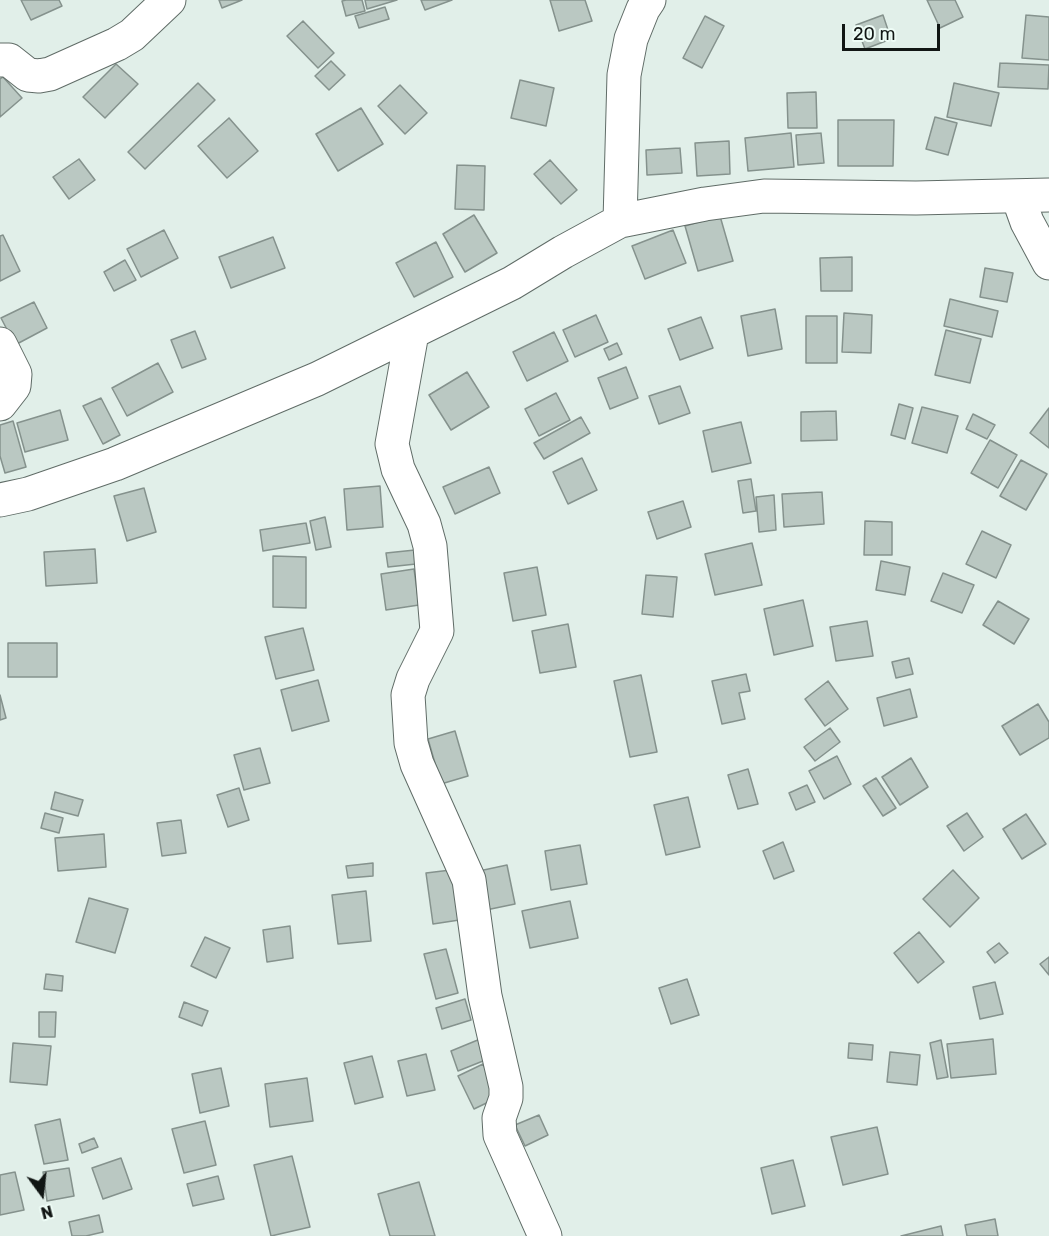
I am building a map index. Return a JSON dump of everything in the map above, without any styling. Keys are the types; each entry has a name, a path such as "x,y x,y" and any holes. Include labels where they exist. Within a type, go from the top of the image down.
{"street":[{"path":"0,60 9,60 28,75 50,74 132,35 169,0"},
{"path":"620,221 624,75 631,39 643,3"},
{"path":"0,500 28,494 115,464 306,383 512,283 620,221 705,204 764,196 1034,196 1027,222 1049,263"},
{"path":"412,333 392,444 398,469 424,524 430,546 437,632 413,679 408,696 411,743 417,764 469,880 487,1004 506,1087 506,1098 499,1118 500,1135 545,1236"},
{"path":"0,344 15,374 14,386 0,404"}],"building":[{"path":"21,0 59,0 62,6 31,20"},
{"path":"219,0 242,0 222,8"},
{"path":"362,0 365,11 346,16 342,1"},
{"path":"365,0 397,0 367,9"},
{"path":"421,0 452,0 425,10"},
{"path":"550,0 585,0 592,21 559,31"},
{"path":"927,0 955,0 963,17 940,28"},
{"path":"385,7 389,19 359,28 355,16"},
{"path":"883,15 891,39 865,49 856,25"},
{"path":"1026,15 1049,17 1049,60 1022,58"},
{"path":"705,16 724,26 702,68 683,58"},
{"path":"303,21 334,53 318,68 287,36"},
{"path":"331,61 345,75 329,90 315,76"},
{"path":"1000,63 1049,65 1048,89 998,87"},
{"path":"116,64 138,84 105,118 83,97"},
{"path":"3,77 22,98 0,117 0,79"},
{"path":"520,80 554,88 546,126 511,118"},
{"path":"198,83 215,100 145,169 128,152"},
{"path":"954,83 999,93 991,126 947,117"},
{"path":"400,85 427,113 405,134 378,106"},
{"path":"816,92 817,128 788,128 787,93"},
{"path":"361,108 383,144 338,171 316,134"},
{"path":"935,117 957,123 948,155 926,149"},
{"path":"229,118 258,151 227,178 198,146"},
{"path":"838,120 894,120 893,166 838,166"},
{"path":"791,133 794,167 748,171 745,138"},
{"path":"821,133 824,163 798,165 796,135"},
{"path":"729,141 730,174 697,176 695,143"},
{"path":"680,148 682,173 647,175 646,150"},
{"path":"79,159 95,180 69,199 53,177"},
{"path":"550,160 577,190 561,204 534,174"},
{"path":"457,165 485,166 484,210 455,209"},
{"path":"474,215 497,253 465,272 443,234"},
{"path":"720,216 733,261 698,271 685,226"},
{"path":"164,230 178,258 141,277 127,249"},
{"path":"673,230 686,263 645,279 632,246"},
{"path":"3,235 20,271 0,281 0,236"},
{"path":"273,237 285,268 231,288 219,257"},
{"path":"436,242 453,277 414,297 396,263"},
{"path":"852,257 852,291 821,291 820,258"},
{"path":"125,260 136,280 114,291 104,272"},
{"path":"985,268 1013,273 1007,302 980,297"},
{"path":"950,299 998,311 992,337 944,326"},
{"path":"34,302 47,328 15,345 1,318"},
{"path":"775,309 782,349 748,356 741,316"},
{"path":"844,313 872,315 871,353 842,352"},
{"path":"596,315 608,342 575,357 563,330"},
{"path":"806,316 837,316 837,363 806,363"},
{"path":"701,317 713,348 680,360 668,329"},
{"path":"946,330 981,339 970,383 935,375"},
{"path":"195,331 206,359 182,368 171,340"},
{"path":"554,332 568,361 527,381 513,352"},
{"path":"617,343 622,354 609,360 604,349"},
{"path":"158,363 173,392 127,416 112,388"},
{"path":"626,367 638,398 610,409 598,378"},
{"path":"467,372 489,407 451,430 429,395"},
{"path":"680,386 690,413 659,424 649,396"},
{"path":"556,393 570,420 539,436 525,409"},
{"path":"101,398 120,435 103,444 83,406"},
{"path":"899,404 913,408 905,439 891,435"},
{"path":"922,407 958,416 947,453 912,443"},
{"path":"1049,408 1049,448 1030,433"},
{"path":"60,410 68,440 25,452 17,423"},
{"path":"836,411 837,440 801,441 801,412"},
{"path":"973,414 995,425 987,439 966,429"},
{"path":"581,417 590,433 544,459 534,443"},
{"path":"13,421 26,467 5,473 0,456 0,425"},
{"path":"741,422 751,463 712,472 703,431"},
{"path":"990,440 1017,455 998,488 971,473"},
{"path":"582,458 597,490 568,504 553,472"},
{"path":"1021,460 1047,474 1026,510 1000,496"},
{"path":"489,467 500,493 455,514 443,487"},
{"path":"751,479 756,511 743,513 738,481"},
{"path":"380,486 383,527 347,530 344,489"},
{"path":"144,488 156,532 127,541 114,496"},
{"path":"822,492 824,524 784,527 782,494"},
{"path":"774,495 776,530 759,532 756,497"},
{"path":"683,501 691,527 657,539 648,512"},
{"path":"325,517 331,547 316,550 310,521"},
{"path":"865,521 892,522 892,555 864,555"},
{"path":"306,523 310,543 263,551 260,530"},
{"path":"982,531 1011,545 996,578 966,564"},
{"path":"752,543 762,585 715,595 705,554"},
{"path":"95,549 97,583 46,586 44,552"},
{"path":"415,550 416,564 388,567 386,553"},
{"path":"273,556 306,557 306,608 273,607"},
{"path":"881,561 910,567 905,595 876,590"},
{"path":"537,567 546,615 513,621 504,573"},
{"path":"414,569 419,605 386,610 381,574"},
{"path":"943,573 974,585 962,613 931,601"},
{"path":"646,575 677,577 673,617 642,614"},
{"path":"803,600 813,646 774,655 764,609"},
{"path":"998,601 1029,619 1014,644 983,625"},
{"path":"867,621 873,656 836,661 830,627"},
{"path":"568,624 576,667 540,673 532,631"},
{"path":"303,628 314,670 276,679 265,637"},
{"path":"8,643 57,643 57,677 8,677"},
{"path":"909,658 913,674 896,678 892,662"},
{"path":"746,674 750,691 739,693 745,719 722,724 712,681"},
{"path":"641,675 657,752 630,757 614,681"},
{"path":"318,680 329,721 292,731 281,690"},
{"path":"828,681 848,709 825,726 805,699"},
{"path":"910,689 917,717 884,726 877,698"},
{"path":"0,695 6,718 0,720"},
{"path":"1038,704 1049,722 1049,738 1020,755 1002,726"},
{"path":"830,728 840,742 815,761 804,747"},
{"path":"455,731 468,776 441,784 428,739"},
{"path":"260,748 270,783 244,790 234,755"},
{"path":"837,756 851,784 824,799 809,771"},
{"path":"911,758 928,787 900,805 882,777"},
{"path":"748,769 758,804 738,809 728,775"},
{"path":"876,778 896,808 883,816 863,786"},
{"path":"807,785 815,802 796,810 789,793"},
{"path":"239,788 249,820 228,827 217,795"},
{"path":"55,792 83,800 78,816 51,809"},
{"path":"688,797 700,847 666,855 654,805"},
{"path":"45,813 63,818 59,833 41,828"},
{"path":"967,813 983,837 964,851 947,826"},
{"path":"1026,814 1046,844 1022,859 1003,829"},
{"path":"181,820 186,853 162,856 157,823"},
{"path":"104,834 106,867 58,871 55,838"},
{"path":"783,842 794,871 774,879 763,851"},
{"path":"580,845 587,884 551,890 545,851"},
{"path":"373,863 373,876 348,878 346,866"},
{"path":"507,865 515,904 486,910 479,871"},
{"path":"459,869 466,919 433,924 426,873"},
{"path":"953,870 979,898 950,927 923,899"},
{"path":"366,891 371,941 338,944 332,895"},
{"path":"89,898 128,909 115,953 76,942"},
{"path":"570,901 578,938 530,948 522,911"},
{"path":"290,926 293,958 267,962 263,930"},
{"path":"919,932 944,962 918,983 894,953"},
{"path":"205,937 230,948 216,978 191,966"},
{"path":"999,943 1008,953 995,963 987,952"},
{"path":"446,949 458,993 436,999 424,954"},
{"path":"1049,957 1049,975 1040,964"},
{"path":"46,974 63,976 62,991 44,989"},
{"path":"687,979 699,1015 671,1024 659,988"},
{"path":"995,982 1003,1014 980,1019 973,987"},
{"path":"465,999 471,1020 442,1029 436,1008"},
{"path":"184,1002 208,1011 202,1026 179,1017"},
{"path":"39,1012 56,1012 55,1037 39,1037"},
{"path":"485,1037 493,1057 458,1071 451,1051"},
{"path":"993,1039 996,1074 951,1078 947,1044"},
{"path":"941,1040 948,1077 937,1079 930,1043"},
{"path":"13,1043 51,1046 47,1085 10,1082"},
{"path":"849,1043 873,1045 872,1060 848,1058"},
{"path":"890,1052 920,1055 917,1085 887,1082"},
{"path":"426,1054 435,1090 407,1096 398,1061"},
{"path":"372,1056 383,1097 355,1104 344,1063"},
{"path":"483,1064 499,1097 474,1109 458,1076"},
{"path":"221,1068 229,1106 200,1113 192,1074"},
{"path":"307,1078 313,1121 270,1127 265,1084"},
{"path":"539,1115 548,1135 525,1146 515,1125"},
{"path":"60,1119 68,1160 44,1164 35,1125"},
{"path":"205,1121 216,1165 184,1173 172,1129"},
{"path":"877,1127 888,1174 843,1185 831,1137"},
{"path":"94,1138 98,1147 82,1153 79,1144"},
{"path":"292,1156 310,1227 271,1236 254,1165"},
{"path":"121,1158 132,1189 103,1199 92,1168"},
{"path":"793,1160 805,1206 772,1214 761,1168"},
{"path":"69,1168 74,1196 47,1201 43,1172"},
{"path":"15,1172 24,1210 0,1215 0,1175"},
{"path":"218,1176 224,1199 193,1206 187,1184"},
{"path":"419,1182 435,1236 390,1236 378,1194"},
{"path":"99,1215 103,1232 72,1236 69,1222"},
{"path":"995,1219 998,1236 967,1236 965,1225"},
{"path":"941,1226 943,1236 901,1236"}]}
